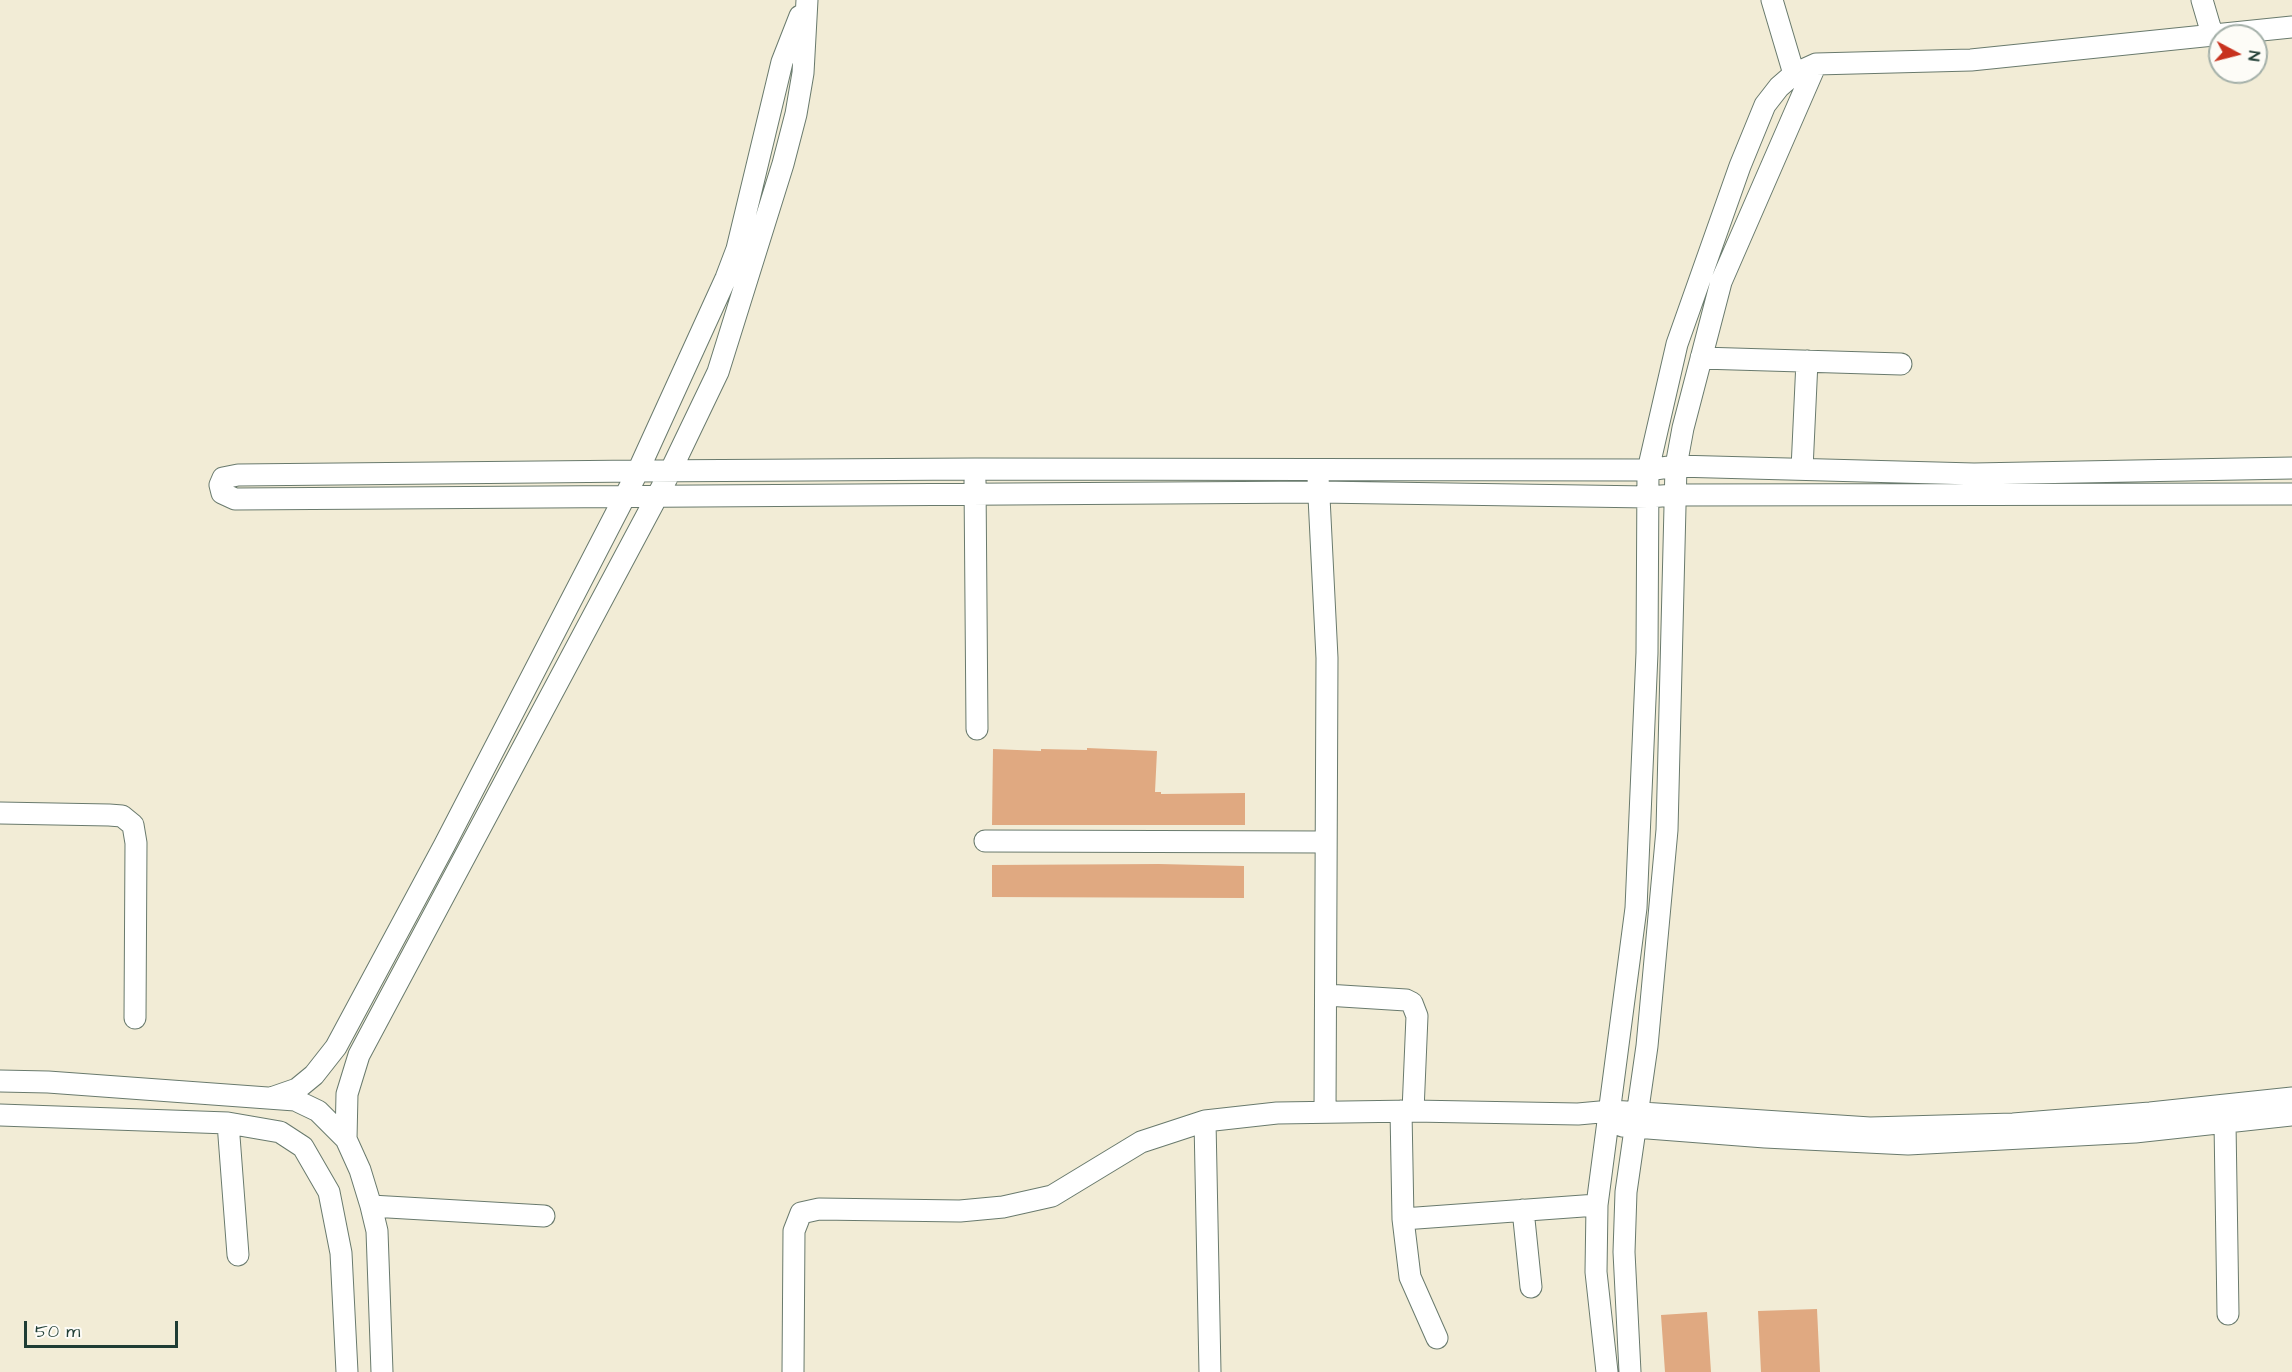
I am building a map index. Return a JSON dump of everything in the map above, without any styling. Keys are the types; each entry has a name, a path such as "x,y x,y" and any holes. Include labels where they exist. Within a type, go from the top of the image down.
{"street":[{"path":"271,1098 297,1089 314,1075 336,1047 444,846 638,471 721,288 736,249 782,62 807,0"},
{"path":"345,1139 347,1094 359,1055 657,497 718,372 783,164 803,73 807,0"},
{"path":"1772,0 1794,74"},
{"path":"2202,0 2209,24"},
{"path":"2268,29 2292,27"},
{"path":"1607,1372 1596,1272 1597,1205 1636,908 1647,653 1648,470 1677,344 1740,166 1765,105 1779,87 1794,74 1816,64 1971,60 2208,34"},
{"path":"1630,1372 1624,1252 1626,1192 1648,1035 1667,830 1676,466 1683,428 1721,282 1816,64"},
{"path":"1701,358 1901,364"},
{"path":"1802,469 1807,361"},
{"path":"2292,468 1974,474 1676,466 1648,470 638,471 238,476 223,478 220,485 222,493 235,498 1319,492 1648,496 2292,494"},
{"path":"975,469 977,729"},
{"path":"1318,469 1327,658 1325,1112"},
{"path":"0,813 122,816 133,825 136,843 135,1018"},
{"path":"985,841 1326,843"},
{"path":"1326,995 1406,999 1412,1003 1417,1016 1407,1111 1403,1219 1410,1277 1437,1338"},
{"path":"0,1081 295,1100 318,1111 345,1139 360,1170 371,1206 376,1231 382,1372"},
{"path":"1637,1120 1870,1128 2013,1124 2292,1098"},
{"path":"793,1372 794,1231 801,1213 819,1209 960,1211 1003,1207 1052,1196 1141,1142 1205,1121 1277,1113 1325,1112 1578,1114 1765,1137 1908,1144 2134,1132 2292,1115"},
{"path":"0,1115 228,1123 280,1132 303,1147 329,1192 341,1253 347,1372"},
{"path":"1205,1121 1210,1372"},
{"path":"2225,1122 2228,1314"},
{"path":"228,1123 238,1255"},
{"path":"1403,1219 1597,1205"},
{"path":"371,1206 544,1216"},
{"path":"1523,1210 1531,1287"}],"building":[{"path":"1087,748 1157,751 1155,792 1161,792 1161,794 1245,793 1245,825 992,825 993,749 1041,751 1041,749 1087,750"},
{"path":"992,865 1244,866 1244,898 992,897"},
{"path":"1817,1309 1820,1372 1761,1372 1758,1311"},
{"path":"1707,1312 1711,1372 1665,1372 1661,1315"}]}
